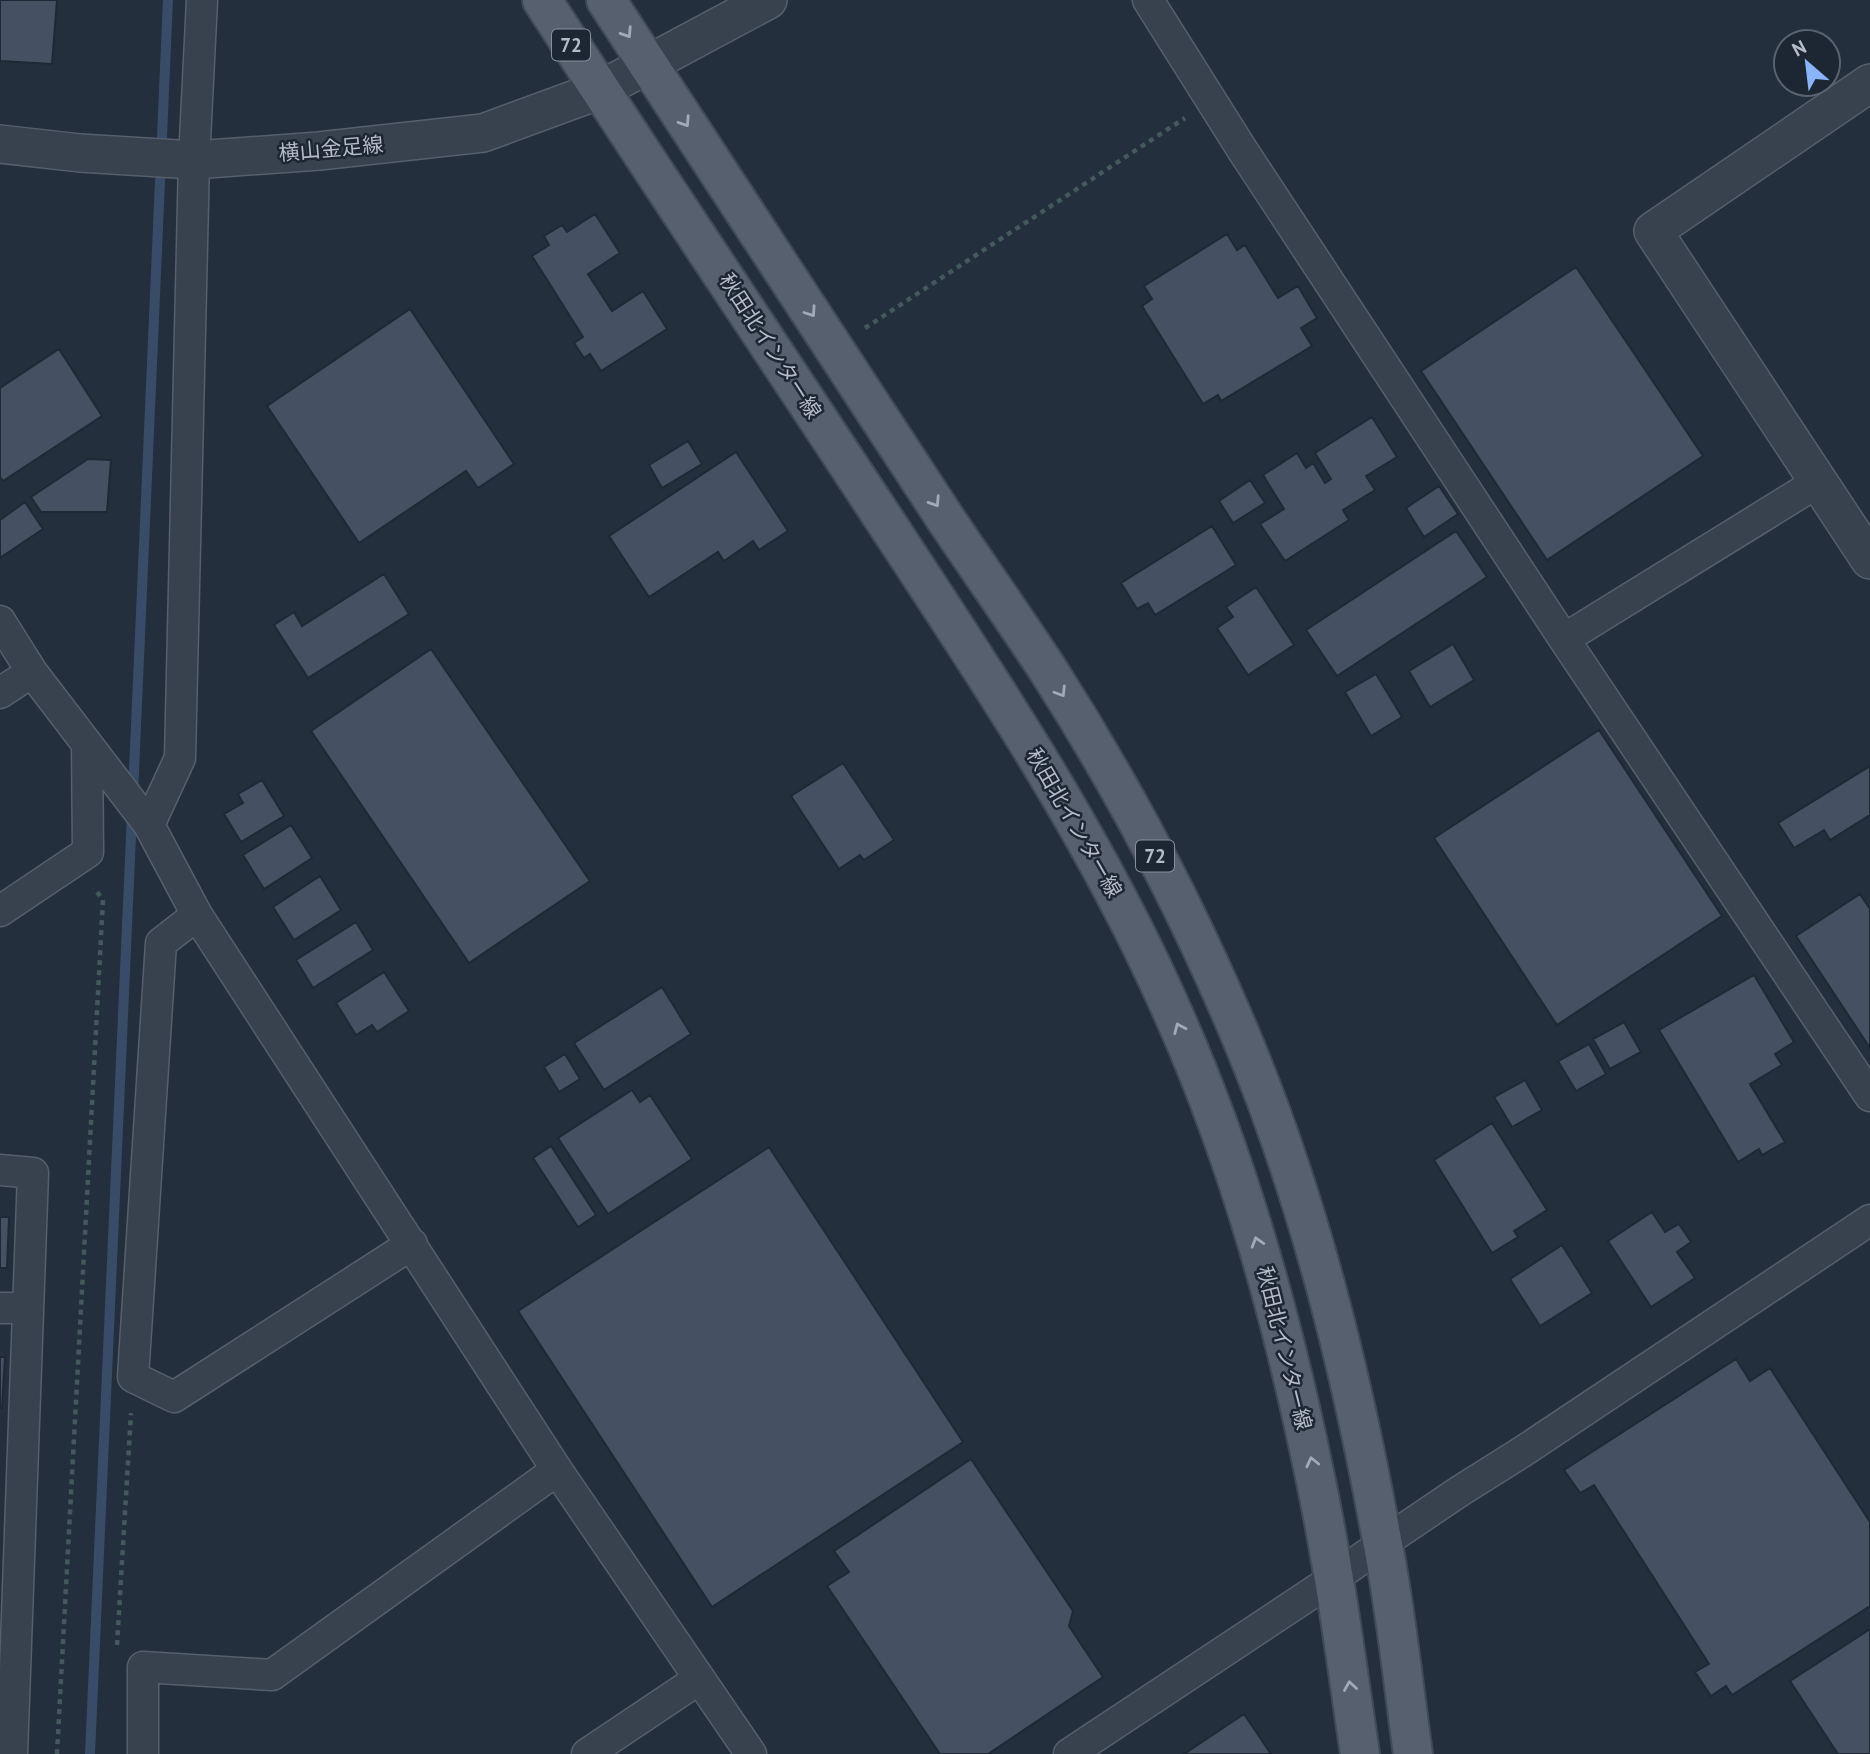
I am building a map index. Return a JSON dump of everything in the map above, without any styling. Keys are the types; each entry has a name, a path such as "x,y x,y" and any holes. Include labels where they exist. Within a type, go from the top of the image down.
{"main road":[{"name":"秋田北インター線","path":"542,0 1009,711 1089,845 1140,941 1177,1020 1240,1185 1291,1369 1315,1474 1360,1754"},
{"name":"72","path":"606,0 1090,738 1174,891 1213,972 1244,1043 1274,1125 1317,1254 1344,1359 1383,1543 1413,1754"}],"street":[{"path":"148,824 180,758 190,160 202,0"},
{"name":"横山金足線","path":"648,65 740,0"},
{"name":"横山金足線","path":"0,144 80,153 190,160 319,151 482,133 600,90 768,0"},
{"path":"1148,0 1210,101 1564,639 1870,1096"},
{"path":"1870,83 1653,231 1870,560"},
{"path":"1564,639 1818,482"},
{"path":"0,621 32,672 148,824 197,915 557,1470 751,1754"},
{"path":"0,692 32,672"},
{"path":"0,911 88,852 87,744"},
{"path":"197,915 161,943 133,1377 174,1397 412,1244"},
{"path":"0,1170 33,1173 14,1308 7,1691 12,1754"},
{"path":"1069,1754 1870,1220"},
{"path":"143,1754 144,1667 272,1675 557,1470"},
{"path":"587,1754 699,1679"}],"path":[{"path":"835,348 1210,101"},
{"path":"57,1754 103,900 75,861"},
{"path":"117,1646 133,1377"}],"building":[{"path":"0,0 57,0 52,64 0,61"},
{"path":"595,214 620,253 588,274 612,311 643,291 667,329 601,371 590,354 584,358 574,343 583,337 532,256 549,245 544,236 562,225 567,232"},
{"path":"1227,234 1237,250 1245,245 1278,298 1298,286 1317,318 1301,328 1312,346 1221,401 1218,395 1203,404 1142,306 1152,299 1144,286"},
{"path":"1576,267 1703,456 1547,560 1421,371"},
{"path":"410,309 514,464 478,488 466,471 359,543 267,406"},
{"path":"59,349 102,416 3,481 0,477 0,388"},
{"path":"1372,417 1397,457 1366,476 1375,490 1343,510 1349,520 1285,561 1260,524 1284,509 1263,475 1297,453 1306,468 1313,463 1325,483 1331,479 1315,453"},
{"path":"688,441 702,464 662,488 649,465"},
{"path":"736,452 788,531 759,550 753,541 724,561 718,552 649,597 609,536"},
{"path":"88,459 111,460 107,512 41,512 31,497"},
{"path":"1250,480 1265,503 1233,523 1219,501"},
{"path":"1439,486 1458,514 1424,537 1406,508"},
{"path":"25,502 43,529 0,558 0,520"},
{"path":"1212,526 1236,565 1155,615 1148,603 1137,609 1121,583"},
{"path":"1456,531 1487,577 1337,676 1306,630"},
{"path":"384,574 409,614 308,678 274,625 294,612 302,626"},
{"path":"1256,587 1294,645 1248,675 1217,628 1233,617 1226,607"},
{"path":"1453,644 1474,680 1430,707 1409,671"},
{"path":"431,649 590,881 469,963 311,731"},
{"path":"1376,674 1402,717 1371,736 1345,692"},
{"path":"1599,730 1722,916 1557,1025 1434,838"},
{"path":"843,763 894,840 864,860 860,855 839,869 791,796"},
{"path":"1870,766 1870,815 1830,840 1824,830 1794,848 1778,823"},
{"path":"262,780 284,816 241,842 224,814 243,803 238,794"},
{"path":"291,825 312,858 264,889 243,855"},
{"path":"320,876 341,910 294,940 273,907"},
{"path":"1860,894 1870,909 1870,1048 1796,936"},
{"path":"356,922 373,950 313,988 296,960"},
{"path":"384,972 409,1011 377,1032 372,1025 356,1035 336,1003"},
{"path":"1754,975 1794,1042 1775,1054 1782,1065 1750,1084 1785,1142 1762,1155 1759,1149 1738,1162 1659,1030"},
{"path":"662,987 691,1034 604,1090 574,1043"},
{"path":"1624,1022 1641,1052 1610,1069 1593,1039"},
{"path":"1589,1044 1606,1074 1576,1091 1558,1061"},
{"path":"565,1054 580,1079 559,1092 544,1067"},
{"path":"1525,1080 1542,1110 1512,1127 1494,1097"},
{"path":"632,1090 640,1102 650,1095 692,1159 608,1214 558,1138"},
{"path":"1492,1123 1547,1210 1514,1231 1518,1237 1492,1253 1434,1160"},
{"path":"551,1146 596,1215 578,1227 533,1158"},
{"path":"769,1147 963,1442 712,1607 518,1311"},
{"path":"1652,1212 1665,1232 1679,1224 1691,1242 1677,1252 1695,1278 1651,1307 1608,1241"},
{"path":"0,1217 9,1217 7,1268 0,1268"},
{"path":"1562,1245 1592,1293 1540,1326 1510,1279"},
{"path":"0,1357 5,1357 2,1408 0,1408"},
{"path":"1736,1359 1750,1381 1770,1368 1870,1522 1870,1606 1732,1695 1726,1686 1711,1696 1695,1672 1709,1664 1594,1485 1580,1493 1564,1470"},
{"path":"971,1459 1073,1611 1069,1626 1103,1677 988,1754 940,1754 827,1586 849,1572 834,1551"},
{"path":"1870,1629 1870,1754 1838,1754 1790,1681"},
{"path":"1244,1714 1271,1754 1184,1754"}],"waterway":[{"path":"133,794 168,0"},
{"path":"90,1754 132,814"}]}
